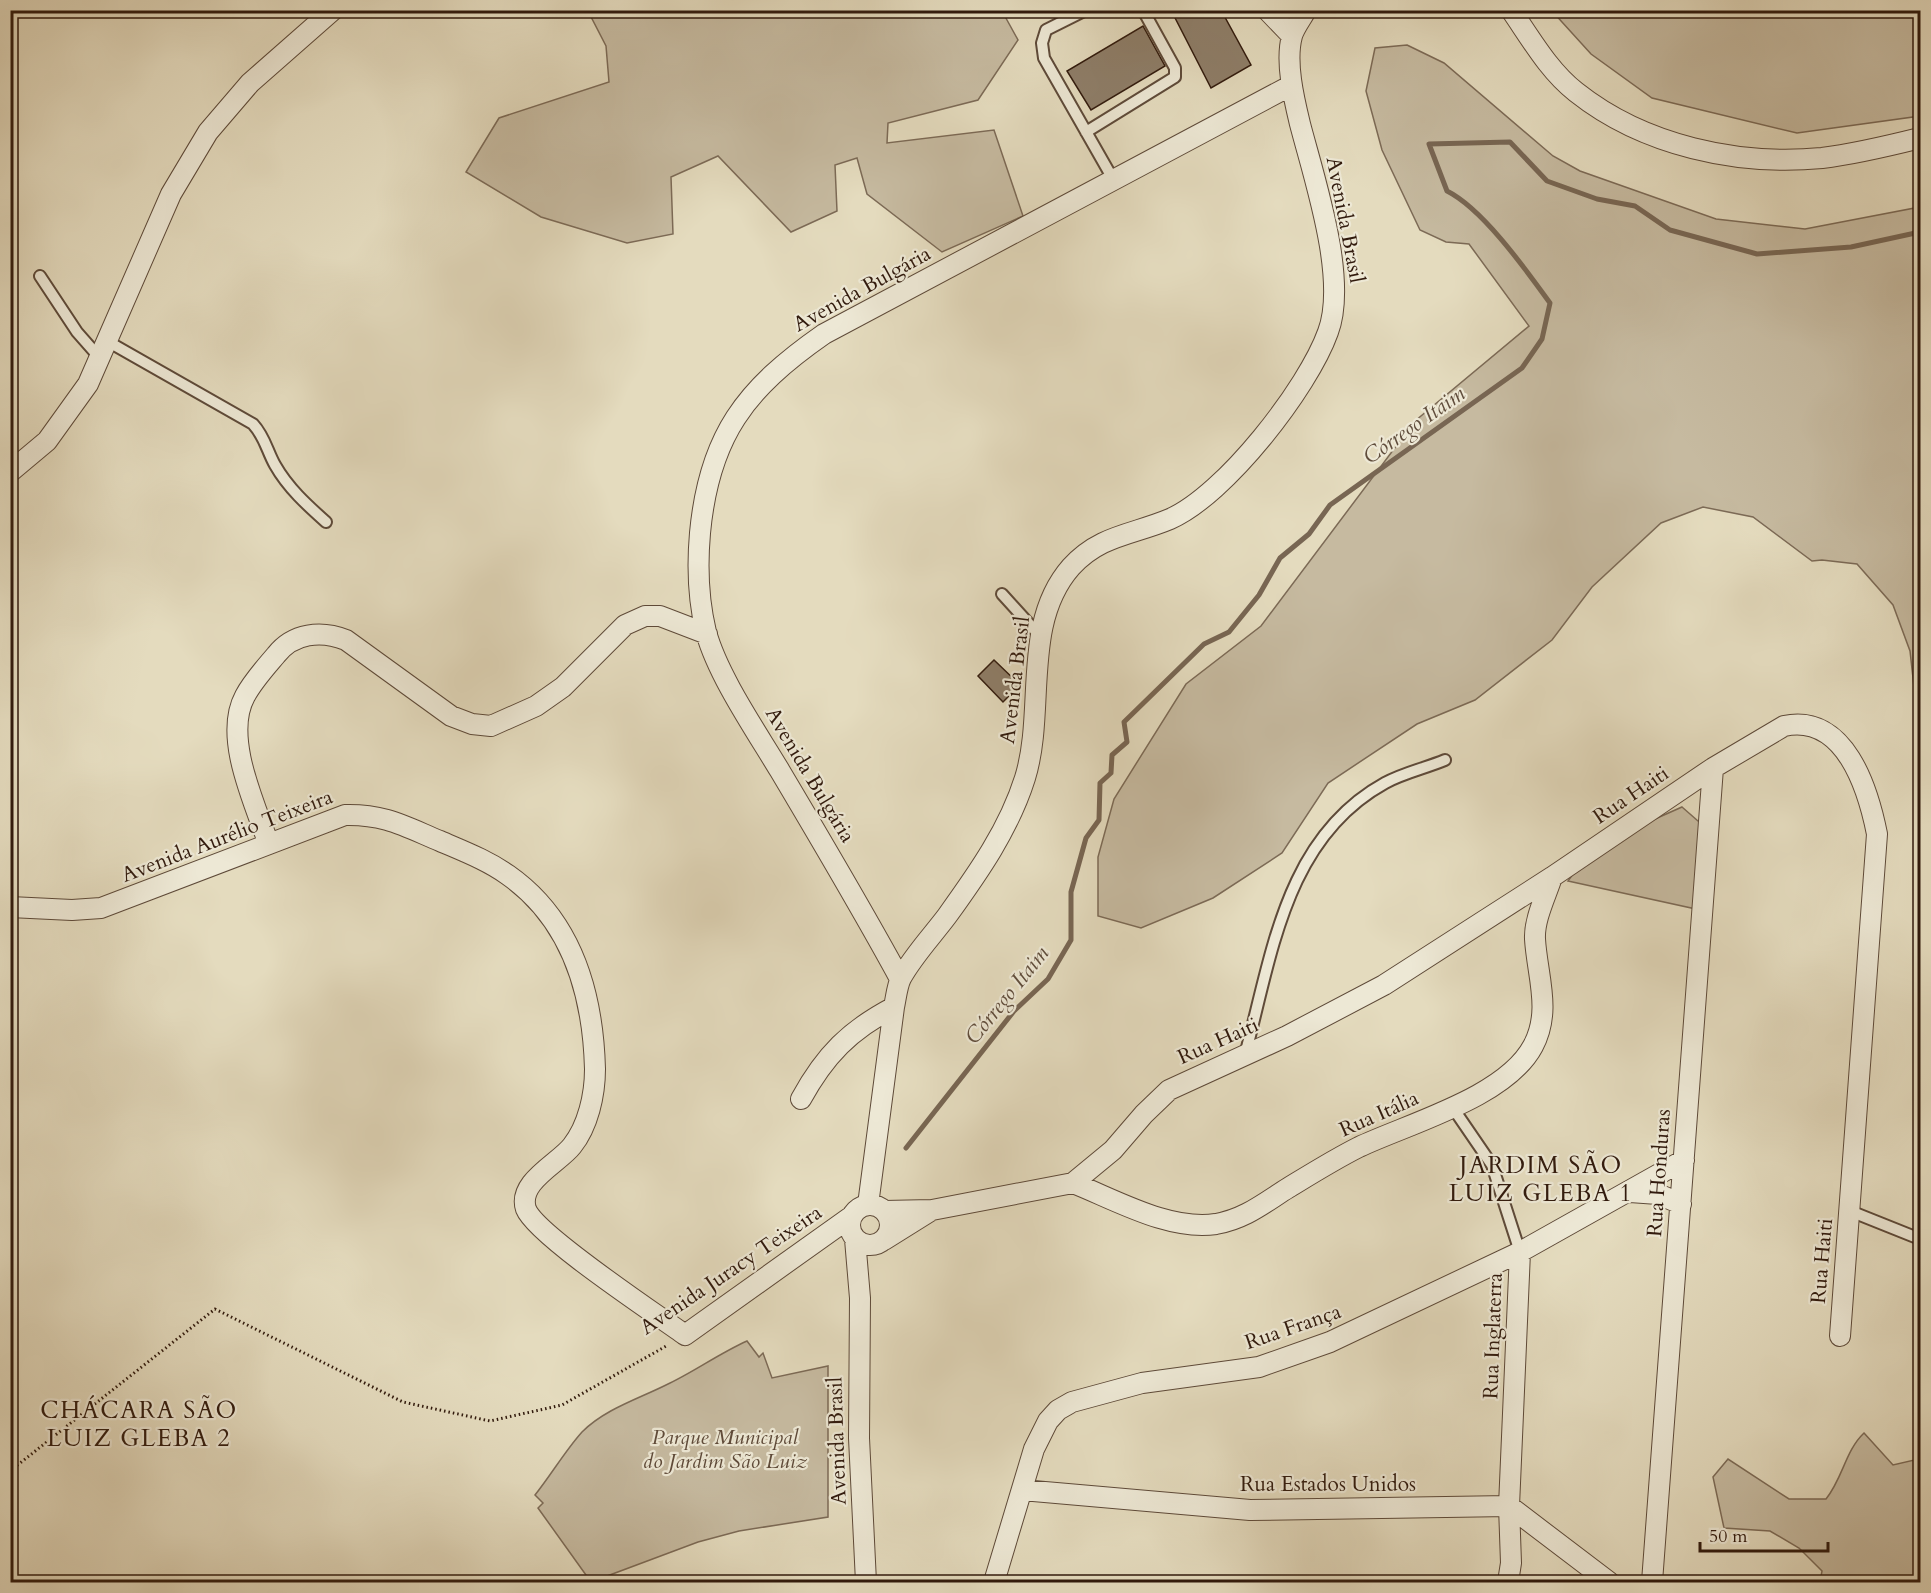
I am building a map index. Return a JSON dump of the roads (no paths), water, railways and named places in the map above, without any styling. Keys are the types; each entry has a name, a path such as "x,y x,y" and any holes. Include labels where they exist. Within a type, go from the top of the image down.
{"street":[{"path":"10,472 47,441 88,384 171,194 207,132 250,83 333,10"},
{"path":"1267,10 1292,36"},
{"name":"Avenida Brasil","path":"868,1211 894,1007 900,979 982,868 1013,810 1026,776 1034,735 1041,637 1044,617 1054,590 1087,550 1116,537 1172,518 1216,487 1272,425 1308,374 1328,333 1335,309 1335,287 1320,201 1290,86 1292,36 1306,10"},
{"path":"1511,10 1552,68 1576,92 1638,129 1681,145 1723,155 1779,159 1821,158 1920,138"},
{"name":"Avenida Bulgária","path":"900,979 732,691 707,634 699,592 698,561 709,472 721,443 750,398 766,380 793,356 824,334 1290,86"},
{"path":"268,842 245,776 239,742 239,714 245,697 258,676 280,649 292,640 316,633 331,634 346,640 451,716 472,724 491,726 536,706 563,687 625,625 645,616 660,616 707,634"},
{"name":"Rua Haiti","path":"868,1211 932,1210 1073,1183 1113,1150 1144,1114 1169,1090 1326,1017 1384,985 1552,877 1713,768 1784,726 1797,723 1815,728 1833,737 1849,755 1872,810 1877,834 1840,1336"},
{"name":"Rua Honduras","path":"1652,1582 1713,768"},
{"name":"Avenida Aurélio Teixeira","path":"10,908 72,910 101,908 125,901 268,842 345,815 372,814 410,827 477,856 516,880 532,893 552,917 571,949 583,979 591,1026 595,1071 590,1109 583,1129 572,1147 539,1175 530,1188 526,1209 545,1233 685,1335"},
{"name":"Rua Itália","path":"1073,1183 1166,1219 1193,1225 1215,1224 1246,1216 1289,1187 1359,1148 1453,1108 1515,1069 1535,1044 1543,1010 1535,937 1552,877"},
{"path":"801,1099 813,1077 842,1041 870,1020 894,1007"},
{"name":"Rua França","path":"994,1582 1034,1449 1048,1421 1058,1410 1072,1402 1142,1383 1259,1367 1330,1342 1520,1252 1684,1160"},
{"path":"1630,1192 1658,1194 1681,1204"},
{"name":"Rua Haiti","path":"881,1242 932,1210"},
{"path":"868,1211 889,1220 889,1230 881,1242 867,1245 855,1239 850,1225 868,1211"},
{"name":"Avenida Juracy Teixeira","path":"685,1335 868,1211"},
{"name":"Avenida Brasil","path":"855,1239 860,1298 858,1438 866,1582"},
{"name":"Avenida Brasil","path":"860,1298 881,1242"},
{"name":"Rua Inglaterra","path":"1508,1582 1511,1563 1509,1506 1520,1252"},
{"name":"Rua Estados Unidos","path":"1022,1490 1250,1509 1509,1506"},
{"path":"1509,1506 1609,1582"}],"lane":[{"path":"1086,10 1046,30 1042,43 1044,58 1113,179"},
{"path":"1086,132 1175,77 1176,69 1143,10"},
{"path":"40,276 77,332 103,349 253,424 261,433 275,465 293,492 326,522"},
{"path":"1002,594 1041,637"},
{"path":"1245,1055 1289,894 1309,854 1346,812 1385,782 1445,760"},
{"name":"Rua Inglaterra","path":"1453,1108 1492,1165 1520,1252"},
{"path":"1850,1211 1920,1239"}],"waterway":[{"name":"Córrego Itaim","path":"906,1148 1014,1011 1048,979 1071,940 1071,892 1086,838 1099,820 1100,783 1111,773 1112,755 1127,742 1124,722 1204,644 1229,632 1259,595 1280,558 1309,534 1330,505 1522,368 1542,339 1550,303 1489,226 1475,211 1447,191 1429,144 1510,142 1547,181 1597,199 1635,206 1670,230 1757,254 1851,247 1920,232"}],"district":[{"name":"JARDIM SÃO LUIZ GLEBA 1","path":"1541,1179"},
{"name":"CHÁCARA SÃO LUIZ GLEBA 2","path":"139,1424"}],"park label":[{"name":"Parque Municipal do Jardim São Luiz","path":"725,1449"}]}
